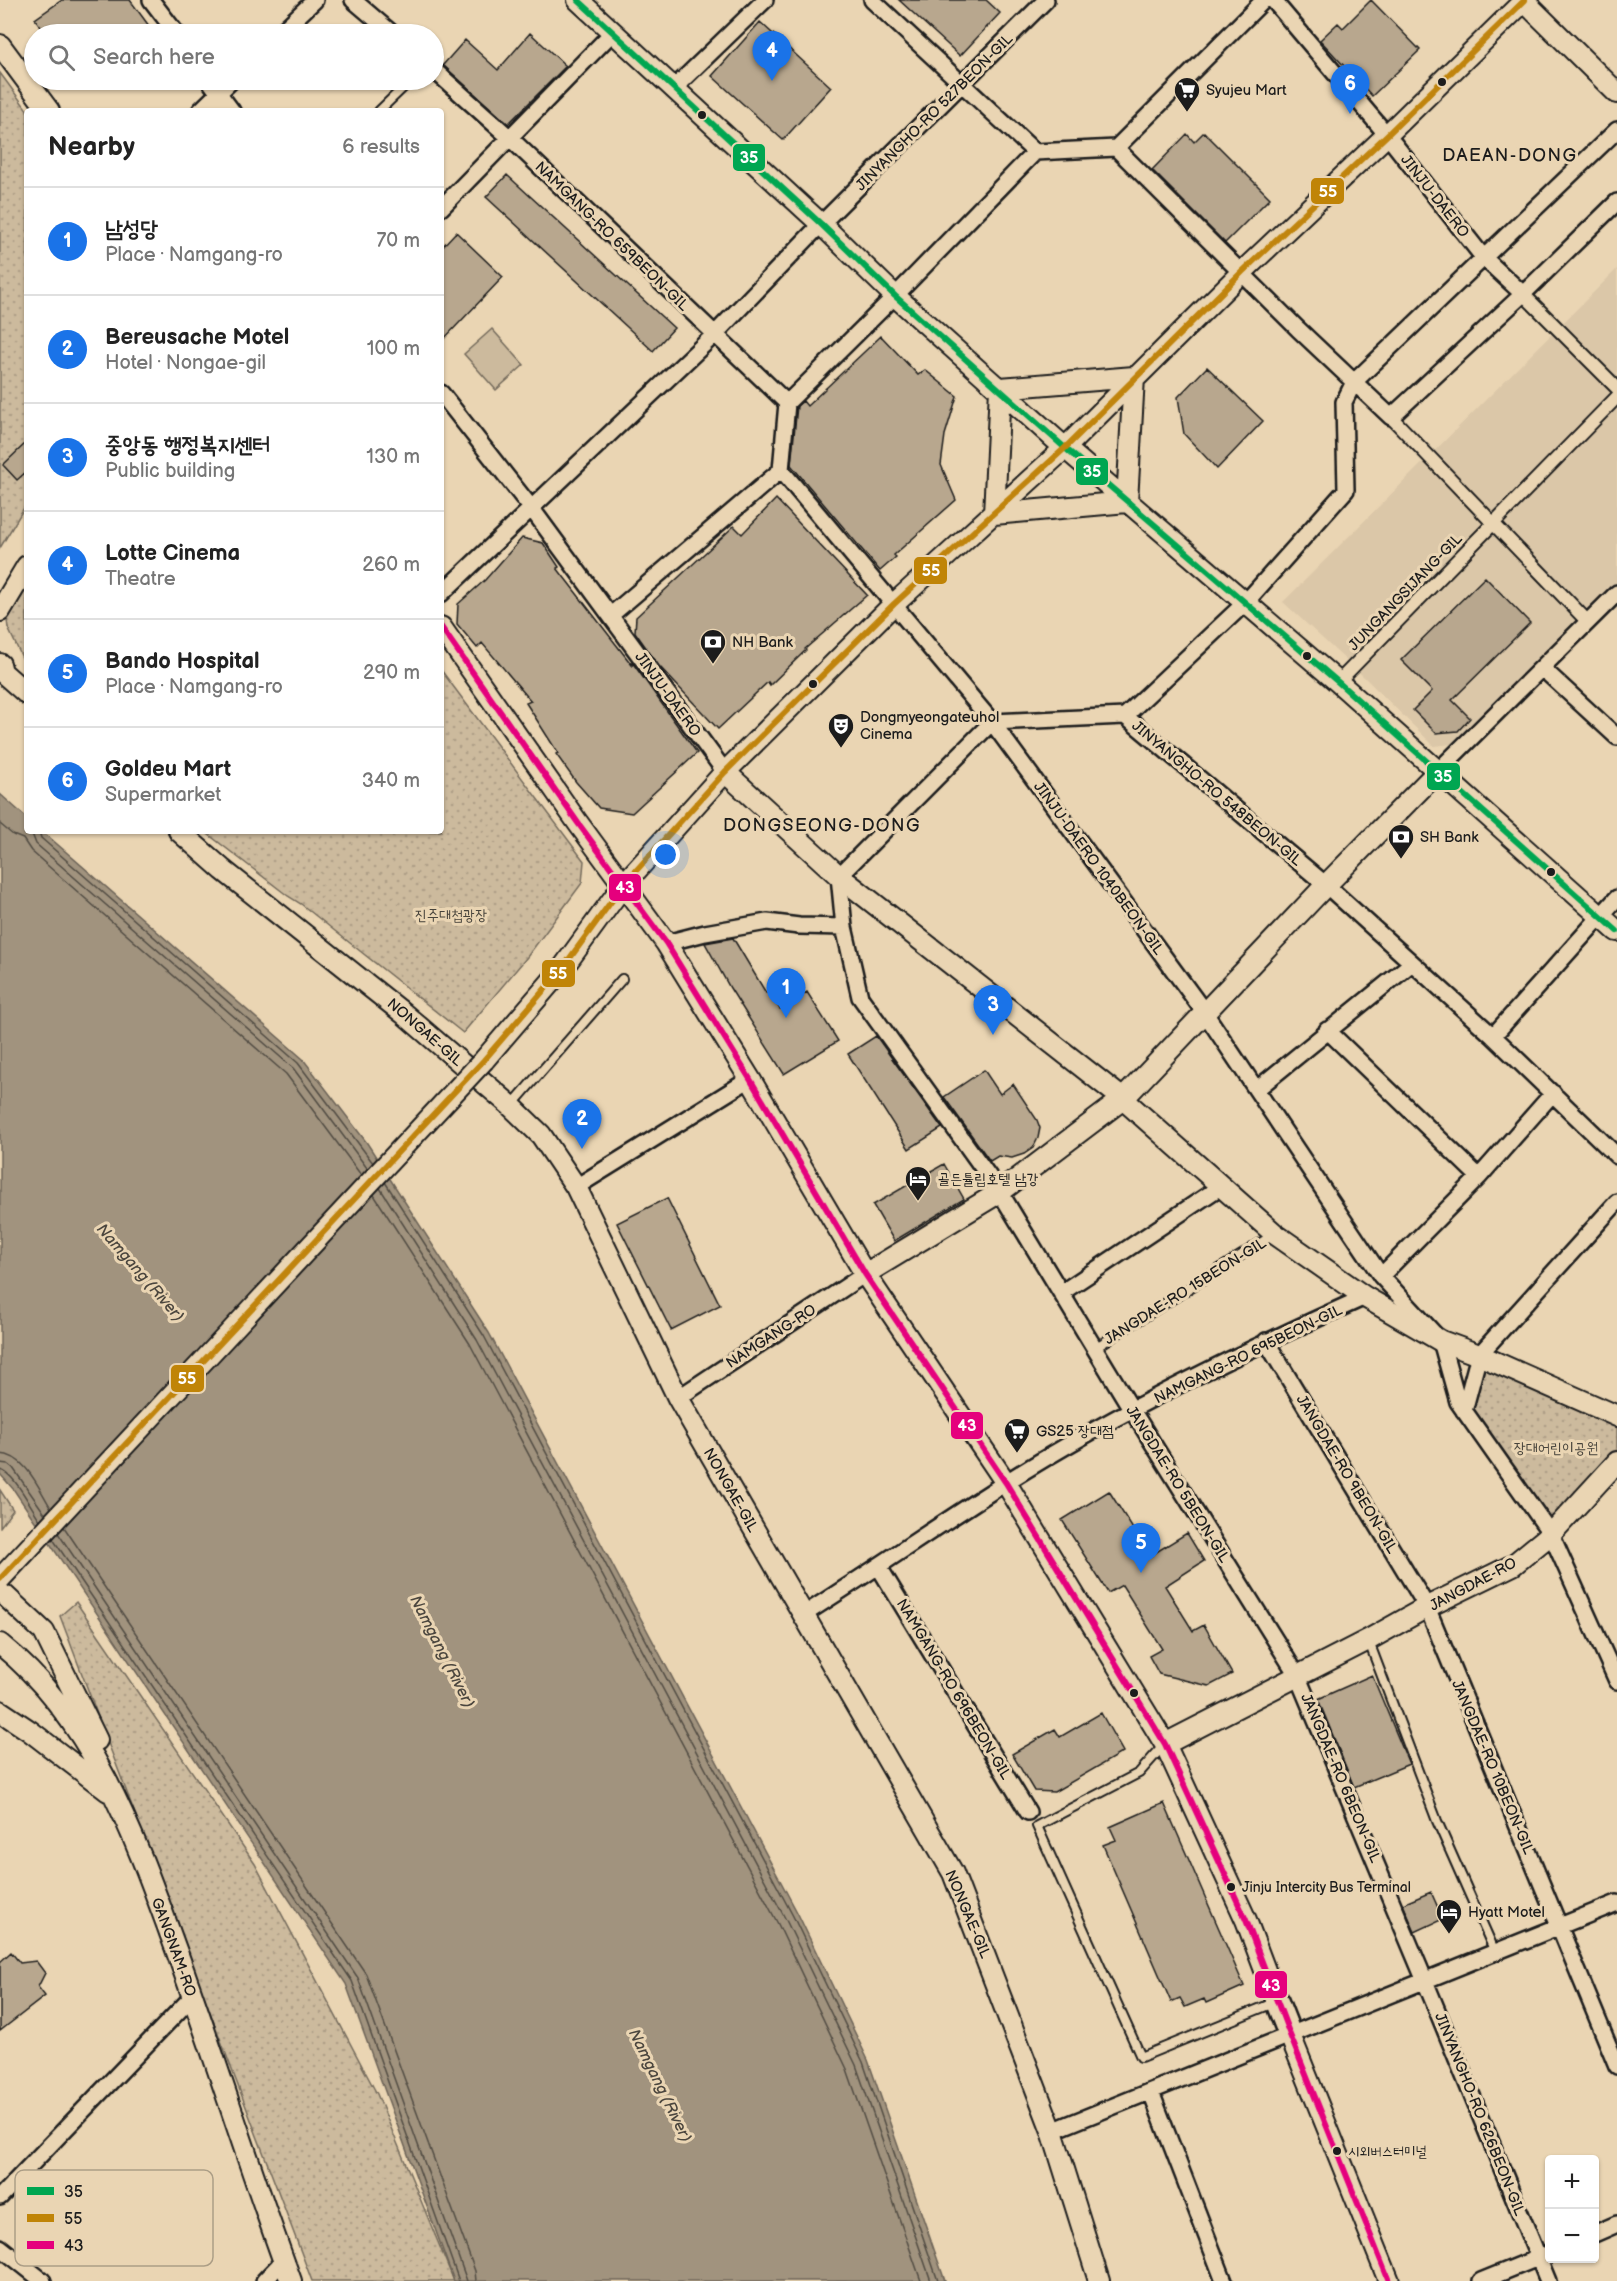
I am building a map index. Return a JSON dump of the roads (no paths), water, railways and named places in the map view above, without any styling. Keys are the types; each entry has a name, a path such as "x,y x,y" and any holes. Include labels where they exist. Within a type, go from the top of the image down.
{"main road":[{"path":"1277,2002 1290,2036"}],"street":[{"path":"151,0 169,24"},
{"path":"290,24 315,0"},
{"path":"354,0 382,24"},
{"path":"578,0 896,296 1065,448 1338,682 1617,930"},
{"path":"674,88 765,0"},
{"path":"872,0 1035,152"},
{"name":"JINYANGHO-RO 527BEON-GIL","path":"821,224 1046,0"},
{"path":"445,398 611,615 781,470 787,403 896,296 1035,152 1116,148 1264,0"},
{"name":"JINJU-DAERO","path":"1273,0 1387,135 1484,257 1523,294"},
{"path":"0,1579 484,1060 562,969 624,884 725,772 894,604 1065,448 1134,377 1387,135 1524,0 1617,93"},
{"path":"444,205 613,32"},
{"path":"0,45 24,77"},
{"name":"NAMGANG-RO 659BEON-GIL","path":"444,79 510,138 787,403"},
{"path":"33,90 47,108"},
{"path":"203,108 219,92 230,108"},
{"path":"1354,382 1617,130"},
{"path":"1116,148 1298,329 1391,417 1588,622"},
{"path":"1391,417 1523,294 1617,202"},
{"path":"444,591 715,334 821,224"},
{"path":"1523,294 1617,388"},
{"path":"1000,388 1134,377"},
{"path":"1127,502 1134,377"},
{"name":"JINYANGHO-RO 548BEON-GIL","path":"1354,382 1344,402 1346,490 1246,602 1125,716 1326,885 1493,1036 1617,1156"},
{"path":"994,514 1000,388"},
{"name":"JUNGANGSIJANG-GIL","path":"1338,682 1617,397"},
{"name":"JINJU-DAERO 1040BEON-GIL","path":"781,470 992,722 1205,1013 1381,1276 1441,1341"},
{"path":"994,514 1127,502"},
{"path":"0,610 24,571"},
{"path":"865,1274 1000,1192 1123,1099 1326,885 1617,593"},
{"name":"JINJU-DAERO","path":"611,615 725,772"},
{"path":"444,631 578,823 666,943 750,1079 865,1274 1006,1483 1165,1744 1246,1920 1277,2002"},
{"path":"0,664 2,672 24,691"},
{"path":"1542,668 1617,737"},
{"path":"839,876 992,722 1125,716"},
{"name":"JANGDAE-RO 15BEON-GIL","path":"725,772 839,876 1123,1099 1275,1234 1365,1297 1441,1341 1479,1355"},
{"name":"NONGAE-GIL","path":"182,834 223,870 403,1013 511,1107 541,1135 576,1187 678,1398 952,1873 1052,2131 1098,2281"},
{"name":"JANGDAE-RO 5BEON-GIL","path":"839,876 844,927 860,997 1000,1192 1132,1410 1298,1675"},
{"path":"1493,1036 1617,898"},
{"path":"666,943 705,933 768,922 799,926 844,927"},
{"path":"1257,1089 1412,963"},
{"path":"1327,1030 1479,1177"},
{"path":"576,1187 750,1079"},
{"path":"1381,1276 1479,1177 1553,1093"},
{"path":"1061,1293 1220,1186"},
{"path":"1464,1411 1479,1355 1617,1202"},
{"name":"NAMGANG-RO","path":"678,1398 865,1274"},
{"name":"NAMGANG-RO 695BEON-GIL","path":"1006,1483 1132,1410 1266,1341 1365,1297"},
{"name":"JANGDAE-RO 9BEON-GIL","path":"1266,1341 1427,1607"},
{"path":"1441,1341 1458,1402 1551,1534 1617,1681"},
{"path":"1479,1355 1617,1416"},
{"name":"JANGDAE-RO","path":"1165,1744 1368,1640 1427,1607 1513,1565 1551,1534 1617,1462"},
{"path":"803,1615 1006,1483"},
{"name":"NAMGANG-RO 696BEON-GIL","path":"879,1567 1028,1812"},
{"path":"0,1591 44,1632 110,1766 115,1797"},
{"name":"JANGDAE-RO 10BEON-GIL","path":"1427,1607 1617,2066"},
{"name":"GANGNAM-RO","path":"0,1644 58,1701 80,1733 115,1797 193,1996 291,2281"},
{"name":"JANGDAE-RO 6BEON-GIL","path":"1298,1675 1425,1981"},
{"path":"0,1711 30,1731 115,1797"},
{"path":"1052,2131 1617,1903"},
{"name":"JINYANGHO-RO 626BEON-GIL","path":"1425,1981 1544,2256 1548,2281"},
{"path":"26,2170 193,1996"},
{"path":"1290,2036 1389,2281"},
{"path":"1151,2092 1224,2281"},
{"path":"0,2197 15,2181"},
{"path":"1599,2232 1617,2224"},
{"path":"0,2247 15,2259"},
{"path":"1481,2281 1544,2256"},
{"path":"264,2281 284,2260"},
{"path":"24,2266 43,2281"}],"lane":[{"path":"382,108 401,90"},
{"path":"511,1107 622,979"},
{"name":"JANGDAE-RO 15BEON-GIL","path":"1095,1348 1275,1234"},
{"path":"1368,1640 1437,1821 1496,1952"},
{"path":"1165,1744 1138,1773 1037,1826 1141,2057 1277,2002"}],"water":[{"name":"Namgang (River)","path":"0,794 24,815 24,834 45,834 303,1059 367,1143 489,1333 798,1914 868,2060 945,2281 454,2281 346,1984 14,1490 0,1474"}],"place":[{"name":"Lotte Cinema","path":"772,81"},
{"name":"Syujeu Mart","path":"1187,113"},
{"name":"Goldeu Mart","path":"1350,114"},
{"name":"NH Bank","path":"713,665"},
{"name":"Dongmyeongateuhol Cinema","path":"841,749"},
{"name":"SH Bank","path":"1401,860"},
{"name":"남성당","path":"786,1018"},
{"name":"중앙동 행정복지센터","path":"993,1035"},
{"name":"Bereusache Motel","path":"582,1149"},
{"name":"골든튤립호텔 남강","path":"918,1202"},
{"name":"GS25 장대점","path":"1017,1454"},
{"name":"Bando Hospital","path":"1141,1573"},
{"name":"Jinju Intercity Bus Terminal","path":"1231,1887"},
{"name":"Hyatt Motel","path":"1449,1935"},
{"name":"시외버스터미널","path":"1337,2151"}],"district":[{"name":"DAEAN-DONG","path":"1510,155"},
{"name":"DONGSEONG-DONG","path":"822,825"}],"park label":[{"name":"진주대첩광장","path":"451,915"},
{"name":"장대어린이공원","path":"1556,1448"}]}
